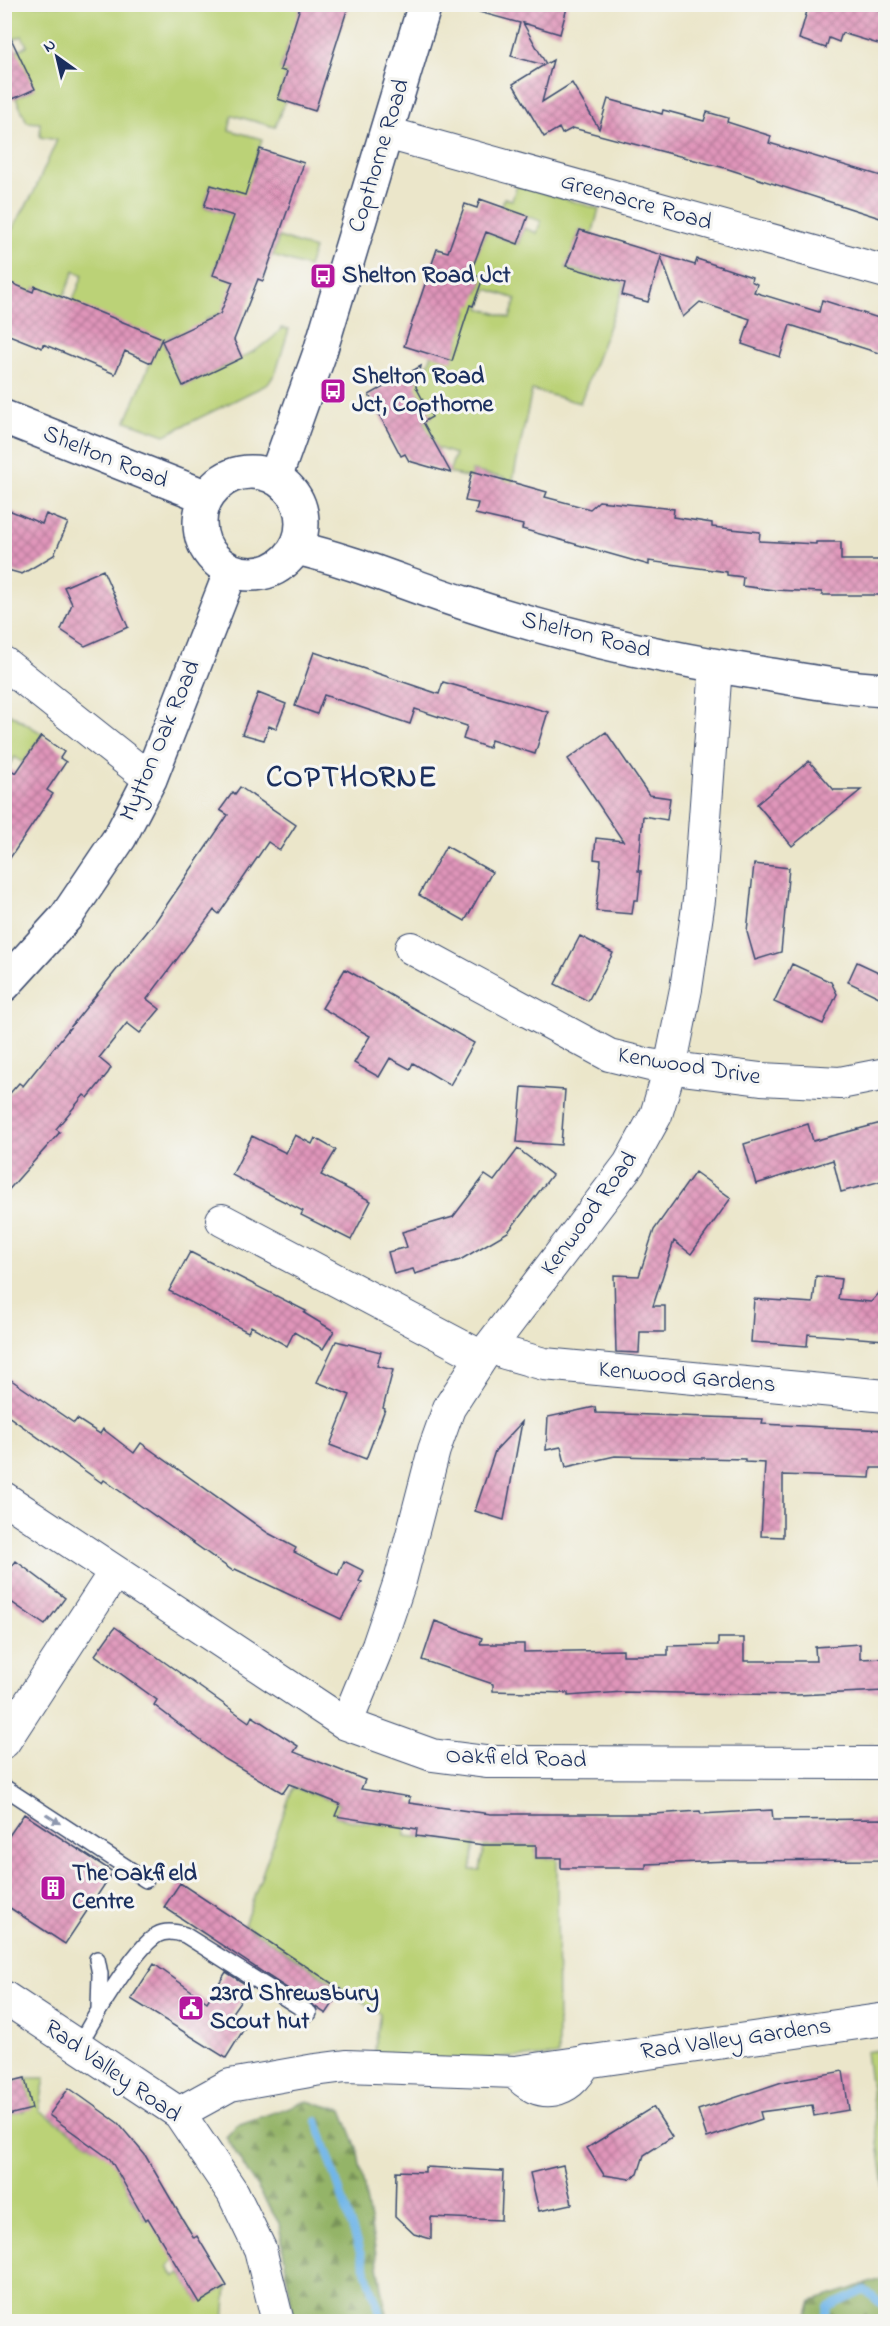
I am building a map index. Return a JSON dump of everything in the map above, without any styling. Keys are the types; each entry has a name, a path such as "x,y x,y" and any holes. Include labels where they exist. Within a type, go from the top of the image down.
{"main road":[{"name":"Copthorne Road","path":"275,478 315,365 425,4"},
{"name":"Shelton Road","path":"4,417 207,497"},
{"path":"250,472 275,478 288,488 297,501 301,525 296,548 286,560 267,571 246,574 231,571 216,561 206,548 200,531 201,514 207,497 225,479 237,474 250,472"},
{"name":"Shelton Road","path":"296,548 342,559 463,603 598,643 716,666 854,688 885,690"},
{"name":"Mytton Oak Road","path":"4,985 66,917 92,882 120,837 150,779 231,571"}],"street":[{"name":"Greenacre Road","path":"387,133 885,272"},
{"path":"4,663 150,779"},
{"name":"Kenwood Road","path":"346,1724 378,1646 400,1581 431,1460 448,1408 487,1350 629,1164 656,1115 670,1068 686,989 699,900 716,666"},
{"name":"Kenwood Drive","path":"411,948 609,1055 670,1068 761,1079 840,1083 885,1074"},
{"name":"Kenwood Gardens","path":"222,1220 487,1350 544,1364 885,1396"},
{"name":"Oakfield Road","path":"4,1498 114,1573 346,1724 432,1755 486,1762 885,1762"},
{"path":"4,1742 114,1573"},
{"name":"Rad Valley Road","path":"4,1997 179,2113 233,2193 260,2248 278,2322"},
{"name":"Rad Valley Gardens","path":"179,2113 230,2085 315,2070 346,2066 515,2072 885,2019"}],"lane":[{"path":"4,1787 146,1880"},
{"path":"78,2046 99,2008 146,1945 158,1934 173,1931 184,1935 309,2013"},
{"path":"97,1959 100,1974 99,2008"}],"green space":[{"path":"288,4 306,10 289,43 280,69 287,72 278,99 285,101 275,127 232,115 229,130 262,139 252,173 259,176 250,203 235,192 211,185 204,207 234,216 213,274 235,282 221,313 205,320 209,329 182,341 178,333 162,341 183,386 251,353 275,336 281,328 289,329 276,372 268,384 165,435 126,421 159,342 71,305 83,275 74,271 63,298 35,287 29,300 5,280 5,241 33,194 57,140 40,137 40,123 27,122 16,98 34,89 5,56 27,46 22,36 5,43 5,5"},
{"path":"517,185 599,209 592,235 580,230 566,268 625,283 580,403 532,390 512,484 505,482 505,478 472,471 470,478 449,473 455,454 437,448 423,422 432,417 424,403 415,408 398,376 417,381 422,363 428,365 432,354 452,360 468,311 439,301 445,282 478,293 483,279 469,274 486,232 518,244 524,228 537,233 541,221 501,207 504,198 512,200","holes":["487,289 516,299 510,318 480,308"]},
{"path":"279,237 314,249 308,267 273,256"},
{"path":"5,711 43,734 23,763 15,757 5,770"},
{"path":"293,1787 340,1804 335,1816 343,1819 405,1827 405,1836 475,1843 471,1870 480,1870 484,1847 536,1845 536,1858 557,1858 558,2056 373,2062 380,2013 244,1925"},
{"path":"886,2049 885,2194 866,2052"},
{"path":"25,2078 45,2078 39,2110 95,2148 99,2144 128,2136 145,2155 117,2171 145,2220 152,2216 168,2245 191,2232 194,2238 168,2266 175,2277 181,2273 199,2302 227,2286 224,2321 5,2321 4,2116 25,2111 25,2107 31,2105"},
{"path":"307,2101 342,2110 357,2148 388,2321 294,2321 279,2223 226,2137 237,2125"},
{"path":"885,2278 885,2321 877,2319 868,2322 806,2321 812,2301"}],"building":[{"path":"301,4 349,4 315,111 278,99 287,72 280,70"},
{"path":"480,4 568,4 560,34 523,23 546,64 553,60 542,102 572,83 599,129 608,99 662,114 663,110 704,121 707,112 728,118 727,122 771,136 769,143 885,177 885,200 880,218 725,168 573,128 562,134 559,128 544,137 513,84 544,65 511,56 520,23 479,12"},
{"path":"809,4 863,4 885,12 885,46 842,33 839,42 829,38 826,48 799,39"},
{"path":"4,24 35,89 4,103"},
{"path":"260,149 304,163 263,281 258,279 234,340 242,358 183,386 162,341 220,314 233,282 213,275 234,216 204,207 211,185 245,195"},
{"path":"480,199 528,216 518,244 486,232 470,274 483,278 473,306 470,305 452,361 404,346 437,249 448,252 465,204 477,208"},
{"path":"580,230 695,265 697,259 752,277 751,281 757,284 754,292 819,312 822,300 885,320 885,355 790,325 780,357 742,344 750,319 700,302 683,317 661,257 648,302 622,295 625,283 566,266"},
{"path":"4,280 33,292 35,286 162,338 151,363 125,351 115,374 43,344 42,348 4,333"},
{"path":"421,366 416,387 432,417 423,422 451,473 409,461 405,454 401,456 369,395"},
{"path":"472,471 547,492 545,497 590,509 599,501 674,509 673,517 712,523 712,527 760,532 759,541 816,544 816,542 841,542 841,560 885,560 885,595 822,595 822,592 742,586 743,577 727,575 727,572 649,561 649,565 522,529 523,525 475,514 478,503 465,501"},
{"path":"4,508 42,524 46,514 68,523 54,555 22,574 4,569"},
{"path":"103,570 128,627 85,646 61,630 72,604 64,587"},
{"path":"314,652 439,694 443,682 548,712 535,754 491,740 489,748 463,739 467,726 415,709 410,724 324,695 317,714 295,706"},
{"path":"258,693 286,704 276,729 269,726 264,740 242,734"},
{"path":"606,732 649,795 670,798 667,820 643,816 638,900 634,900 632,914 596,911 601,860 594,859 596,838 623,841 568,759"},
{"path":"41,736 64,752 60,758 66,762 47,790 53,794 4,867 4,766 16,773"},
{"path":"809,761 834,790 861,790 792,846 757,804"},
{"path":"240,787 296,825 280,850 268,842 219,914 214,910 147,999 160,1009 140,1033 127,1023 99,1058 111,1068 108,1073 88,1098 84,1095 56,1129 60,1132 4,1195 4,1100 19,1083 23,1086 155,922 228,815 220,810 233,792 235,794"},
{"path":"446,846 492,872 465,921 419,895"},
{"path":"754,864 789,868 781,952 755,960 747,932"},
{"path":"580,936 613,953 588,1001 555,984"},
{"path":"857,962 885,975 885,1000 848,982"},
{"path":"792,964 831,982 837,994 823,1024 774,1002"},
{"path":"345,969 474,1043 450,1085 413,1063 410,1069 390,1058 379,1077 354,1063 370,1036 322,1008"},
{"path":"522,1087 565,1090 561,1145 517,1142"},
{"path":"885,1122 885,1180 841,1192 833,1160 756,1184 744,1144 808,1124 813,1141"},
{"path":"295,1135 312,1144 315,1138 336,1150 321,1175 371,1201 351,1240 301,1215 303,1211 232,1175 252,1136 286,1153"},
{"path":"518,1149 552,1175 508,1232 460,1260 415,1274 413,1269 394,1274 388,1252 407,1247 402,1232 453,1217 485,1175 494,1181"},
{"path":"695,1172 731,1198 691,1254 674,1241 653,1306 665,1306 665,1332 640,1332 639,1353 616,1352 614,1275 639,1276 654,1230"},
{"path":"190,1252 306,1311 304,1313 334,1331 323,1349 294,1332 287,1346 251,1326 248,1332 169,1291"},
{"path":"816,1276 841,1279 838,1299 871,1302 885,1287 885,1340 808,1334 807,1346 751,1342 754,1299 813,1303"},
{"path":"336,1341 381,1352 377,1366 393,1370 383,1408 385,1409 366,1459 330,1445 350,1395 317,1382"},
{"path":"4,1375 74,1423 77,1419 100,1434 103,1429 134,1453 141,1443 268,1533 296,1548 294,1552 338,1575 344,1561 364,1571 359,1581 362,1582 341,1619 235,1569 233,1571 104,1480 102,1483 4,1413"},
{"path":"595,1407 596,1413 763,1419 762,1424 885,1430 885,1468 871,1468 870,1478 783,1475 783,1537 761,1536 765,1463 745,1462 745,1459 615,1456 566,1467 561,1447 546,1450 548,1417"},
{"path":"522,1422 504,1520 475,1511 495,1451"},
{"path":"16,1561 65,1598 45,1625 4,1597 4,1577"},
{"path":"435,1621 482,1638 480,1644 524,1644 524,1652 623,1650 623,1655 668,1655 668,1646 718,1645 718,1638 744,1638 744,1661 816,1661 815,1647 860,1644 860,1659 885,1658 885,1691 797,1695 623,1692 568,1696 568,1693 493,1691 493,1684 422,1660"},
{"path":"115,1627 249,1722 252,1716 298,1746 294,1752 365,1780 361,1789 410,1797 409,1803 491,1814 654,1814 700,1811 701,1814 772,1810 773,1820 885,1819 885,1860 730,1861 646,1864 646,1868 561,1868 561,1858 536,1858 536,1845 484,1845 416,1836 417,1829 335,1816 340,1804 289,1784 283,1793 225,1759 154,1705 157,1700 95,1655"},
{"name":"The Oakfield Centre","path":"24,1814 113,1872 65,1944 4,1904 4,1843"},
{"path":"180,1883 342,1990 326,2014 164,1907"},
{"name":"23rd Shrewsbury Scout hut","path":"154,1964 207,2002 226,1972 250,1987 231,2014 247,2024 226,2058 131,1999"},
{"path":"843,2071 849,2110 814,2116 812,2105 760,2112 762,2119 707,2138 698,2110 782,2082"},
{"path":"25,2078 32,2109 4,2116 4,2083"},
{"path":"69,2088 118,2123 145,2155 194,2238 197,2236 227,2286 199,2303 148,2218 145,2220 110,2159 49,2115"},
{"path":"653,2107 672,2137 644,2155 638,2174 630,2179 604,2175 587,2148"},
{"path":"563,2165 572,2204 539,2211 530,2173"},
{"path":"425,2167 503,2171 501,2220 431,2217 431,2239 414,2234 395,2216 396,2171 425,2172"}],"waterway":[{"path":"317,2121 383,2322"},
{"path":"824,2322 828,2307 865,2290 886,2308"}],"place":[{"name":"Shelton Road Jct","path":"323,276"},
{"name":"Shelton Road Jct, Copthorne","path":"333,391"},
{"name":"The Oakfield Centre","path":"53,1888"},
{"name":"23rd Shrewsbury Scout hut","path":"191,2008"}],"district":[{"name":"COPTHORNE","path":"352,779"}]}
